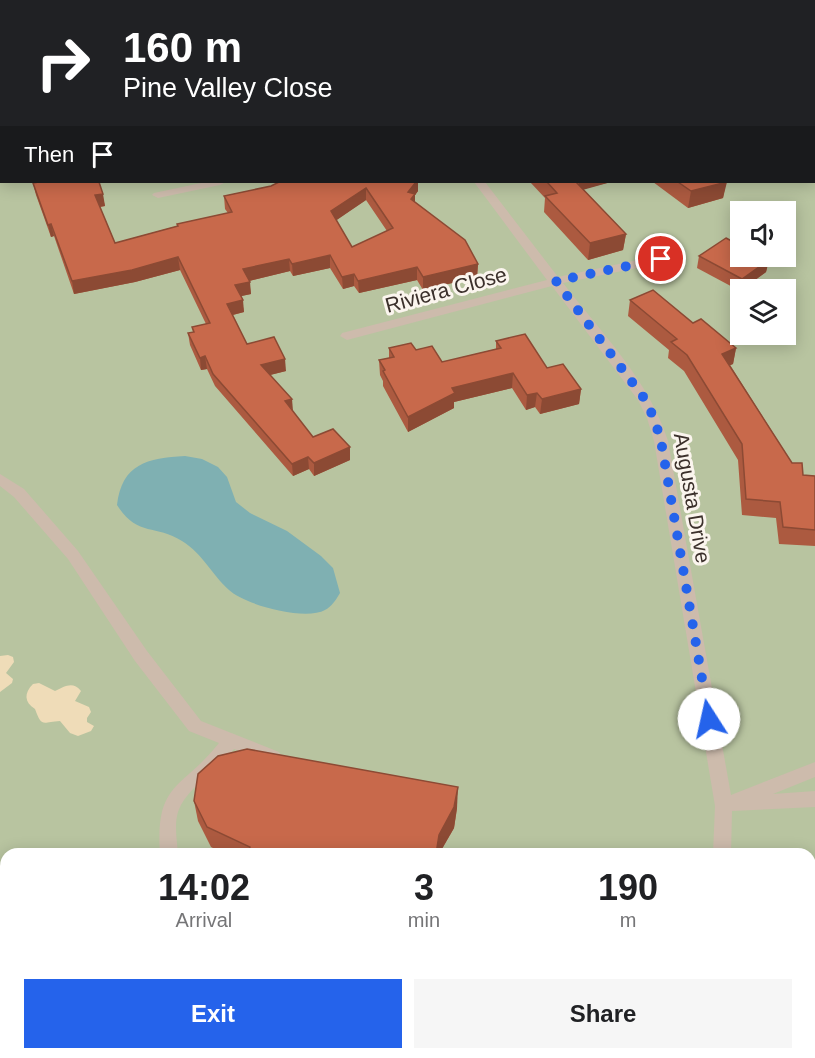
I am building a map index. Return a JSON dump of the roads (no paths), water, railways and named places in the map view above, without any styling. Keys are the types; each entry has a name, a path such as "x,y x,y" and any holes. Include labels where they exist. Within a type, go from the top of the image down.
{"street":[{"path":"158,195 215,183"},
{"name":"Augusta Drive","path":"480,183 644,398 654,418 661,441 724,806 722,848"},
{"name":"Riviera Close","path":"347,336 556,281 661,259"},
{"path":"0,479 19,493 73,555 141,656 195,726 289,762"},
{"path":"169,848 167,828 171,808 184,788 222,756 230,741"},
{"path":"724,806 815,769"},
{"path":"724,806 815,799"}],"water":[{"path":"185,456 202,459 218,467 227,477 236,502 250,513 287,531 321,556 333,568 340,593 331,605 316,613 304,614 276,610 248,601 229,590 196,552 182,541 139,526 124,515 117,505 124,480 131,472 148,462"}]}
